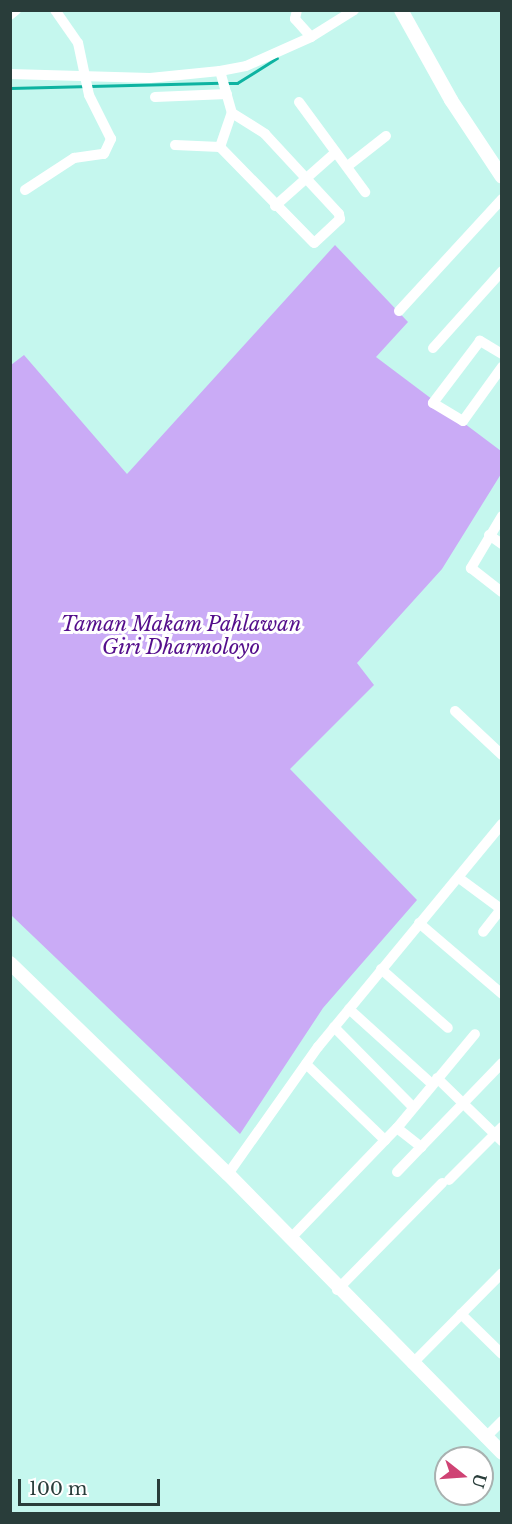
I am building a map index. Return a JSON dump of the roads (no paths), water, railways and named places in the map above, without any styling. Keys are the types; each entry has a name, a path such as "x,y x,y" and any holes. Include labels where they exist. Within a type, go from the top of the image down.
{"main road":[{"path":"401,10 451,100 501,177"},
{"path":"10,963 228,1174 337,1290 501,1453"}],"street":[{"path":"10,15 16,10"},
{"path":"25,190 74,158 100,157 107,151 111,139 86,80 78,43 55,10"},
{"path":"297,10 295,19 311,37"},
{"path":"156,97 223,81 246,66 311,37 354,10"},
{"path":"11,72 86,80 150,78 223,81"},
{"path":"220,147 232,113 223,81"},
{"path":"299,102 336,152 349,165 365,192"},
{"path":"175,145 220,147 312,244 337,222 340,217 336,209 265,134 232,113"},
{"path":"349,165 386,136"},
{"path":"275,206 304,177 336,152"},
{"path":"399,310 501,199"},
{"path":"433,348 501,271"},
{"path":"501,354 480,341 433,403 463,422 501,367"},
{"path":"501,516 471,568 501,592"},
{"path":"489,535 501,544"},
{"path":"455,711 501,755"},
{"path":"228,1174 334,1027 459,878 501,824"},
{"path":"459,878 501,909 483,932"},
{"path":"419,924 501,994"},
{"path":"381,969 448,1028"},
{"path":"337,1290 446,1182 500,1134 349,1009"},
{"path":"334,1027 413,1107"},
{"path":"290,1239 397,1128 475,1034"},
{"path":"397,1172 501,1063"},
{"path":"306,1064 385,1140"},
{"path":"397,1128 421,1147"},
{"path":"412,1364 501,1273"},
{"path":"461,1314 501,1354"},
{"path":"485,1438 501,1420"}],"waterway":[{"path":"227,83 237,83 277,58"},
{"path":"10,88 221,83"}],"park label":[{"name":"Taman Makam Pahlawan Giri Dharmoloyo","path":"181,636"}]}
